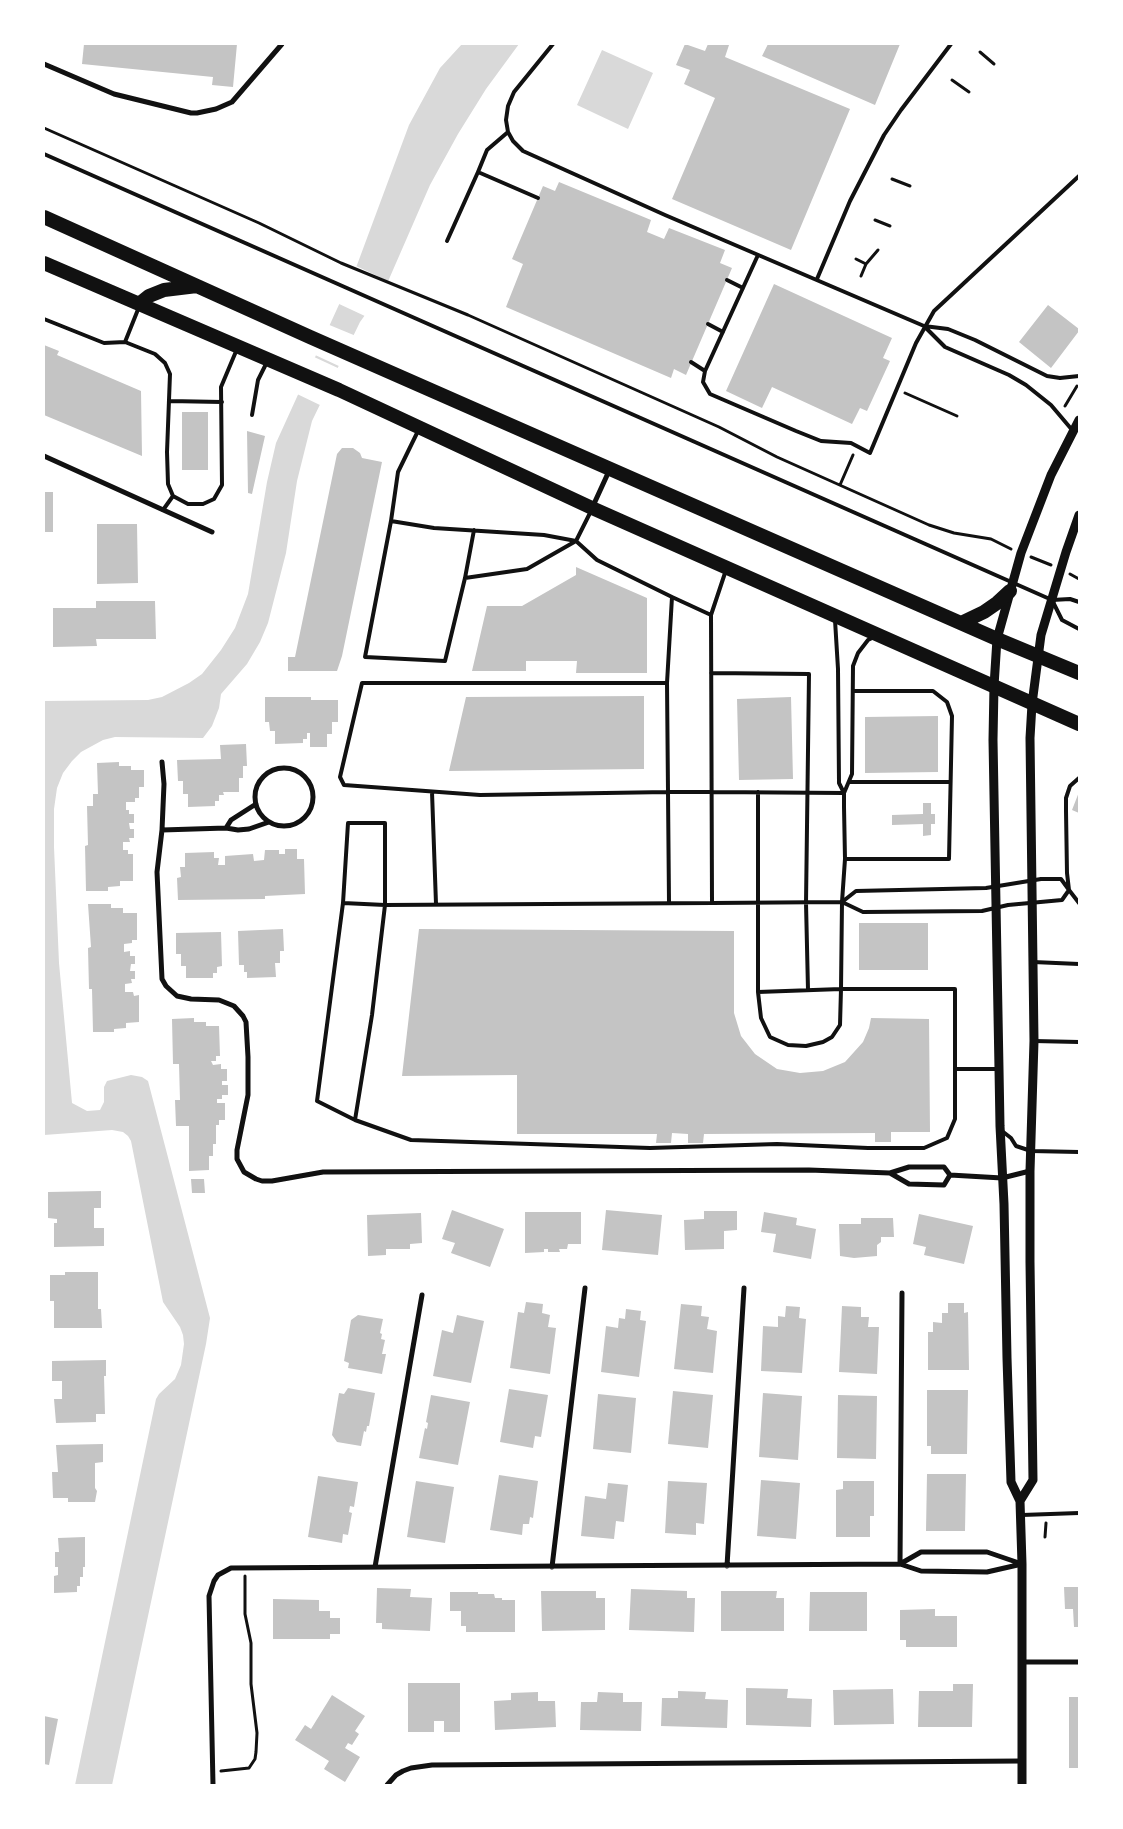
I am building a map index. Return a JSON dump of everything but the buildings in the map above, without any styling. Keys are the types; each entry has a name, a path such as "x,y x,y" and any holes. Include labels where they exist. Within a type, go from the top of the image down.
{"highway":[{"path":"44,217 310,337 997,639 1079,673"},
{"path":"44,263 339,390 592,508 1079,724"},
{"path":"139,304 149,296 164,290 198,286"},
{"path":"961,623 984,612 997,603 1011,586"}],"street":[{"path":"44,64 114,94 197,113 216,109 232,102 282,44"},
{"path":"1022,1785 1022,1564 1020,1501 1011,1482 998,1069 993,740 994,686 997,639 1011,586 1034,517 1051,475 1079,420"},
{"path":"44,456 212,532"},
{"path":"592,508 611,468"},
{"path":"1020,1501 1033,1480 1030,1171 1034,1041 1030,738 1032,704 1041,635 1079,514"},
{"path":"162,762 164,784 162,830 157,872 162,979 166,986 177,996 191,999 219,1000 234,1006 246,1022 248,1096 237,1150 237,1159 244,1172 256,1179 272,1181 323,1172 809,1170 890,1173 909,1167 944,1167 950,1175 1002,1178 1030,1171"},
{"path":"292,769 301,773 308,780 312,789 313,799 306,817 298,823 288,826 278,826 269,822 263,817 256,804 255,794 258,784 272,770 292,769"},
{"path":"226,828 231,820 256,804"},
{"path":"162,830 249,829 269,822"},
{"path":"890,1173 909,1184 944,1185 950,1175"},
{"path":"552,1567 585,1288"},
{"path":"727,1566 744,1288"},
{"path":"900,1564 902,1293"},
{"path":"375,1567 422,1295"},
{"path":"900,1564 921,1552 987,1552 1022,1564"},
{"path":"213,1785 209,1602 214,1581 224,1571 238,1568 900,1564 921,1571 987,1572 1022,1564"},
{"path":"1022,1662 1079,1662"},
{"path":"387,1785 396,1774 411,1768 432,1765 1022,1761"}],"lane":[{"path":"553,44 511,98 506,120 508,132 517,146 529,154 924,326 948,329 975,340 1047,376 1060,378 1079,376"},
{"path":"817,279 850,201 884,135 951,44"},
{"path":"447,241 487,150 508,132"},
{"path":"44,154 1011,586 1052,600 1070,599 1079,602"},
{"path":"478,172 538,198"},
{"path":"758,255 705,371 703,382 710,394 821,440 851,444 870,452 924,326 934,311 1079,176"},
{"path":"727,280 743,288"},
{"path":"125,342 139,304"},
{"path":"44,319 104,343 125,342 155,354 165,363 170,374 167,452 168,484 173,496 188,504 203,504 214,499 222,485 221,387 238,347"},
{"path":"708,324 723,332"},
{"path":"924,326 945,347 1008,374 1026,385 1051,405 1073,431"},
{"path":"252,415 258,380 268,360"},
{"path":"691,362 705,371"},
{"path":"169,401 222,402"},
{"path":"419,428 398,472 391,521 365,656 445,661 465,578 474,530"},
{"path":"163,510 173,496"},
{"path":"465,578 527,569 576,541 592,508"},
{"path":"391,521 434,528 544,536 576,541 597,560 711,615"},
{"path":"712,903 711,615 726,568"},
{"path":"669,903 667,683 672,597"},
{"path":"1052,600 1062,620 1079,629"},
{"path":"834,615 838,669 839,783 844,793"},
{"path":"758,792 758,992 761,1018 770,1037 788,1045 806,1046 823,1042 832,1037 840,1025 842,902 845,859 844,793 852,774 853,666 858,653 868,640 879,635"},
{"path":"711,673 808,674 806,902 808,990"},
{"path":"667,683 362,683 340,777 344,786 480,795 668,792 844,793"},
{"path":"845,859 949,859 952,716 947,702 933,691 853,691"},
{"path":"343,903 385,905 842,902 863,912 982,911 1032,902 1062,900 1070,890 1067,873 1066,798 1070,786 1079,778"},
{"path":"849,782 950,782"},
{"path":"432,792 436,904"},
{"path":"355,1120 372,1014 385,905 385,823 348,823 343,903 317,1101 355,1120 411,1140 650,1148 777,1144 868,1148 924,1148 947,1138 955,1119 955,989 841,989 758,992"},
{"path":"842,902 856,890 986,888 1041,878 1061,879 1079,903"},
{"path":"1033,962 1078,964"},
{"path":"1034,1041 1079,1042"},
{"path":"955,1069 998,1069"},
{"path":"1000,1129 1012,1138 1016,1146 1031,1151 1079,1152"},
{"path":"1020,1515 1079,1512"}],"path":[{"path":"980,52 994,64"},
{"path":"952,80 969,92"},
{"path":"44,128 259,224 341,263 468,315 719,427 777,457 937,528 991,539 1005,546"},
{"path":"892,179 910,186"},
{"path":"875,220 890,226"},
{"path":"861,276 866,264 878,250"},
{"path":"856,259 866,264"},
{"path":"1065,406 1078,383"},
{"path":"905,393 957,416"},
{"path":"840,485 853,455"},
{"path":"1069,573 1079,579"},
{"path":"220,1771 249,1768 256,1752 257,1733 251,1684 251,1643 245,1614 245,1575"}],"shaded area":[{"path":"462,44 519,44 486,89 458,134 430,185 386,286 360,322 312,421 297,481 286,553 268,623 260,642 247,664 221,694 219,708 212,726 203,738 115,737 103,740 81,752 72,761 63,773 57,788 54,809 54,847 59,963 72,1103 87,1111 100,1110 104,1102 104,1087 107,1081 131,1075 142,1077 148,1081 210,1318 112,1785 75,1785 156,1399 175,1379 181,1365 184,1344 180,1327 163,1302 131,1141 128,1136 123,1132 112,1130 44,1135 44,701 148,700 162,697 202,674 235,628 248,594 267,482 276,443 357,265 409,125 440,68"},
{"path":"602,50 653,73 628,129 577,105"}],"pier":[{"path":"354,265 390,282 367,317 337,303"},
{"path":"327,324 356,336 341,367 313,354"},
{"path":"312,356 340,369 322,406 295,393"}]}
